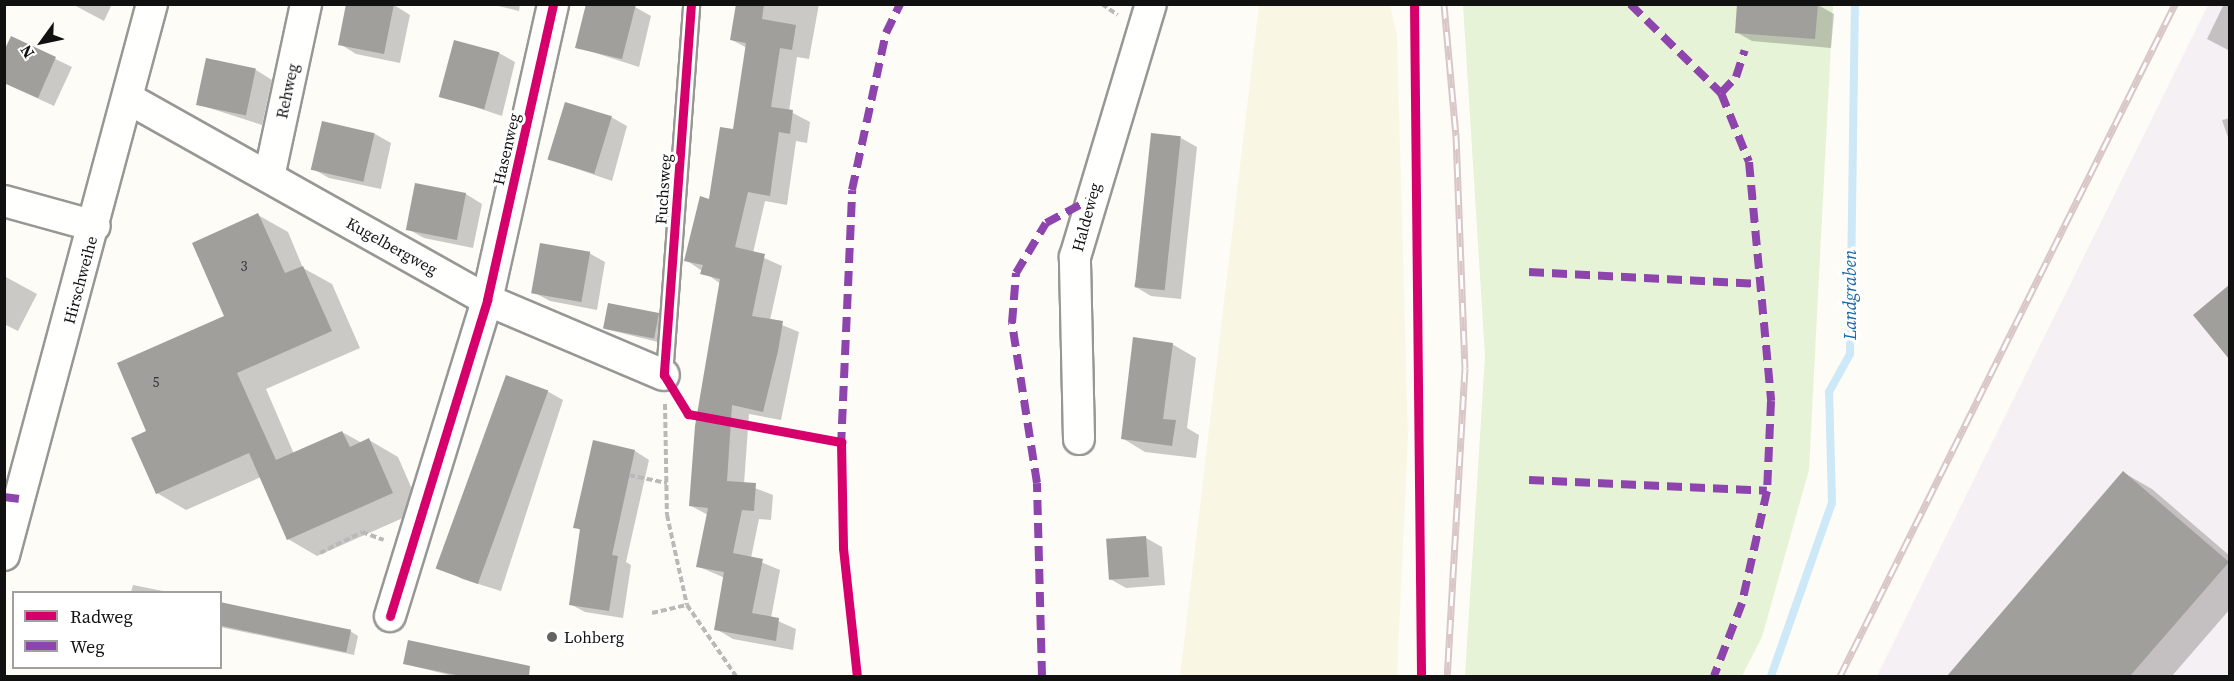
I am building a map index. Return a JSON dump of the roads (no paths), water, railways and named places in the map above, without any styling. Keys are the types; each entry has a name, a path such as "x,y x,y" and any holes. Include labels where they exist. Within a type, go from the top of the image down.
{"street":[{"name":"Hirschweihe","path":"4,555 12,498 95,226 152,4"},
{"name":"Rehweg","path":"269,177 306,4"},
{"name":"Hasenweg","path":"390,616 487,300 553,4"},
{"name":"Haldeweg","path":"1079,439 1075,257 1151,4"},
{"name":"Kugelbergweg","path":"129,99 487,300 664,375"},
{"path":"4,201 95,226"}],"lane":[{"name":"Fuchsweg","path":"664,375 691,4"}],"waterway":[{"name":"Landgraben","path":"1771,676 1832,503 1829,392 1850,354 1855,4"}],"railway":[{"path":"1444,4 1456,135 1465,368 1447,676"},
{"path":"1840,676 2175,4"}],"place":[{"name":"Lohberg","path":"552,637"}]}
